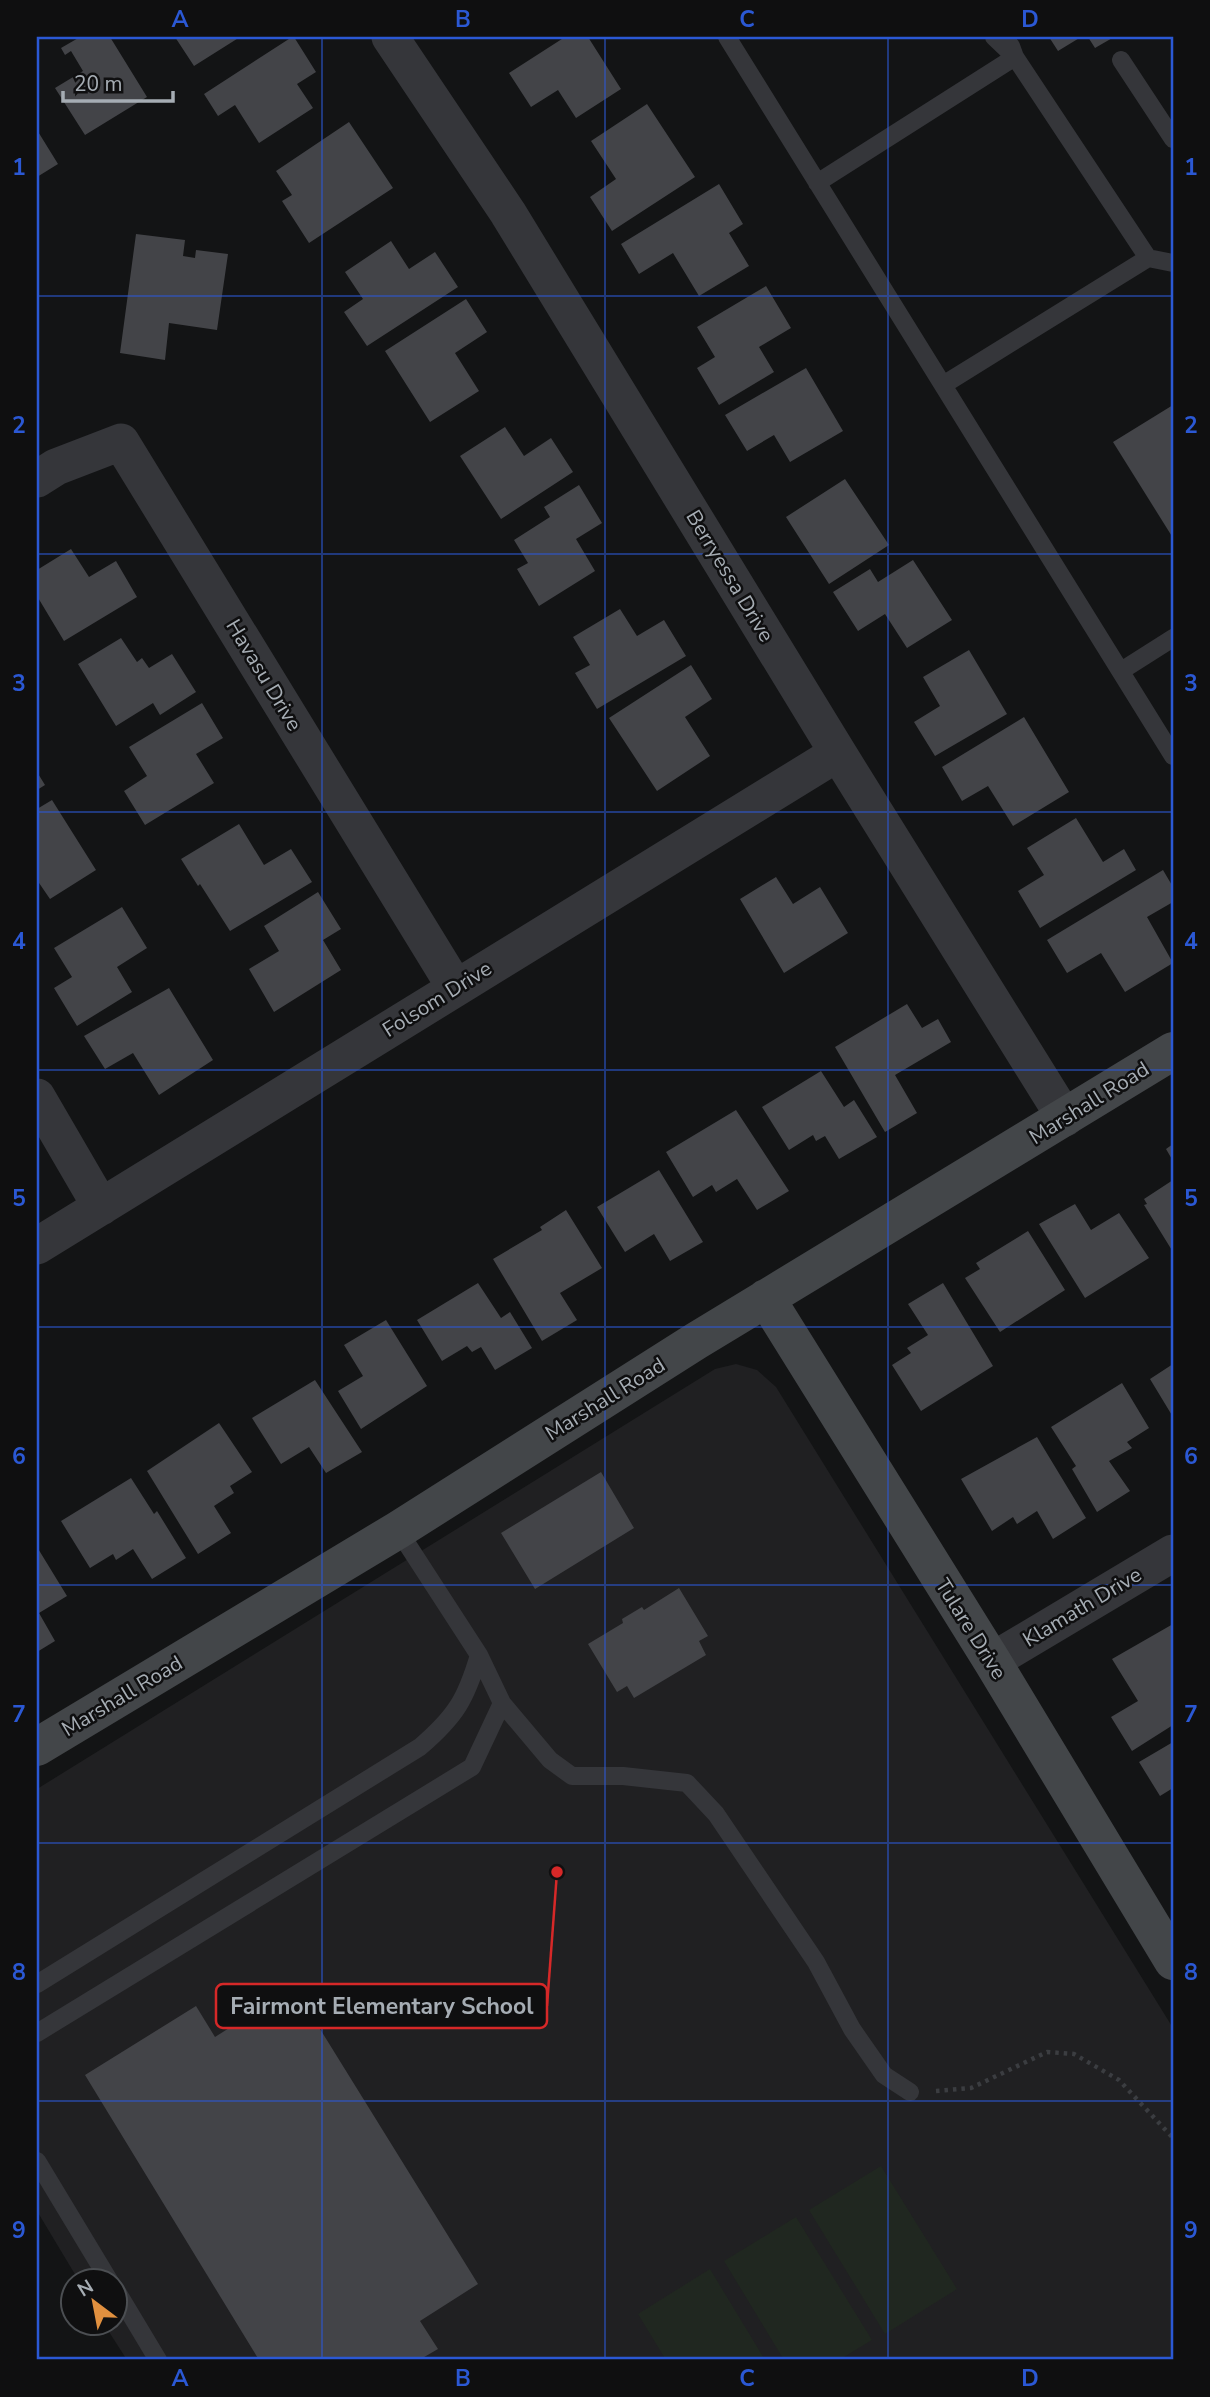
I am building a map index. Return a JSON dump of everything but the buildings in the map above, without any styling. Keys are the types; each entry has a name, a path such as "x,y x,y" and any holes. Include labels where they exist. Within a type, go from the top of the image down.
{"street":[{"name":"Berryessa Drive","path":"390,37 508,213 1065,1118"},
{"name":"Havasu Drive","path":"37,479 56,467 121,442 455,987"},
{"name":"Folsom Drive","path":"37,1246 838,753"},
{"name":"Marshall Road","path":"37,1747 398,1530 766,1298 1173,1051"},
{"path":"37,1097 101,1208"},
{"name":"Tulare Drive","path":"766,1298 992,1661 1173,1961"},
{"name":"Klamath Drive","path":"992,1661 1173,1553"}],"lane":[{"path":"727,37 1173,756"},
{"path":"994,37 1015,57"},
{"path":"1006,37 1015,57 1148,258"},
{"path":"817,183 1015,57"},
{"path":"1121,60 1173,139"},
{"path":"943,385 1148,258 1173,262"},
{"path":"1121,671 1173,638"},
{"path":"398,1530 479,1655 502,1703 550,1760 572,1776 623,1776 687,1783 716,1814 808,1950 852,2029 884,2075 910,2092"},
{"path":"37,1984 420,1747 453,1715 468,1690 479,1655"},
{"path":"37,2033 472,1766 502,1703"},
{"path":"37,2161 102,2268"},
{"path":"130,2313 158,2360"}],"path":[{"path":"910,2092 971,2088 1047,2052 1074,2054 1119,2080 1173,2138"}],"shaded area":[{"path":"736,1364 757,1370 776,1387 1173,2028 1173,2360 127,2360 113,2338 130,2338 130,2268 71,2268 37,2211 37,1789 715,1369"},
{"path":"881,2166 957,2289 885,2334 809,2210"},
{"path":"796,2217 872,2340 839,2360 784,2360 724,2261"},
{"path":"710,2269 765,2360 666,2360 638,2314"}],"place":[{"name":"Fairmont Elementary School","path":"557,1872"}]}
